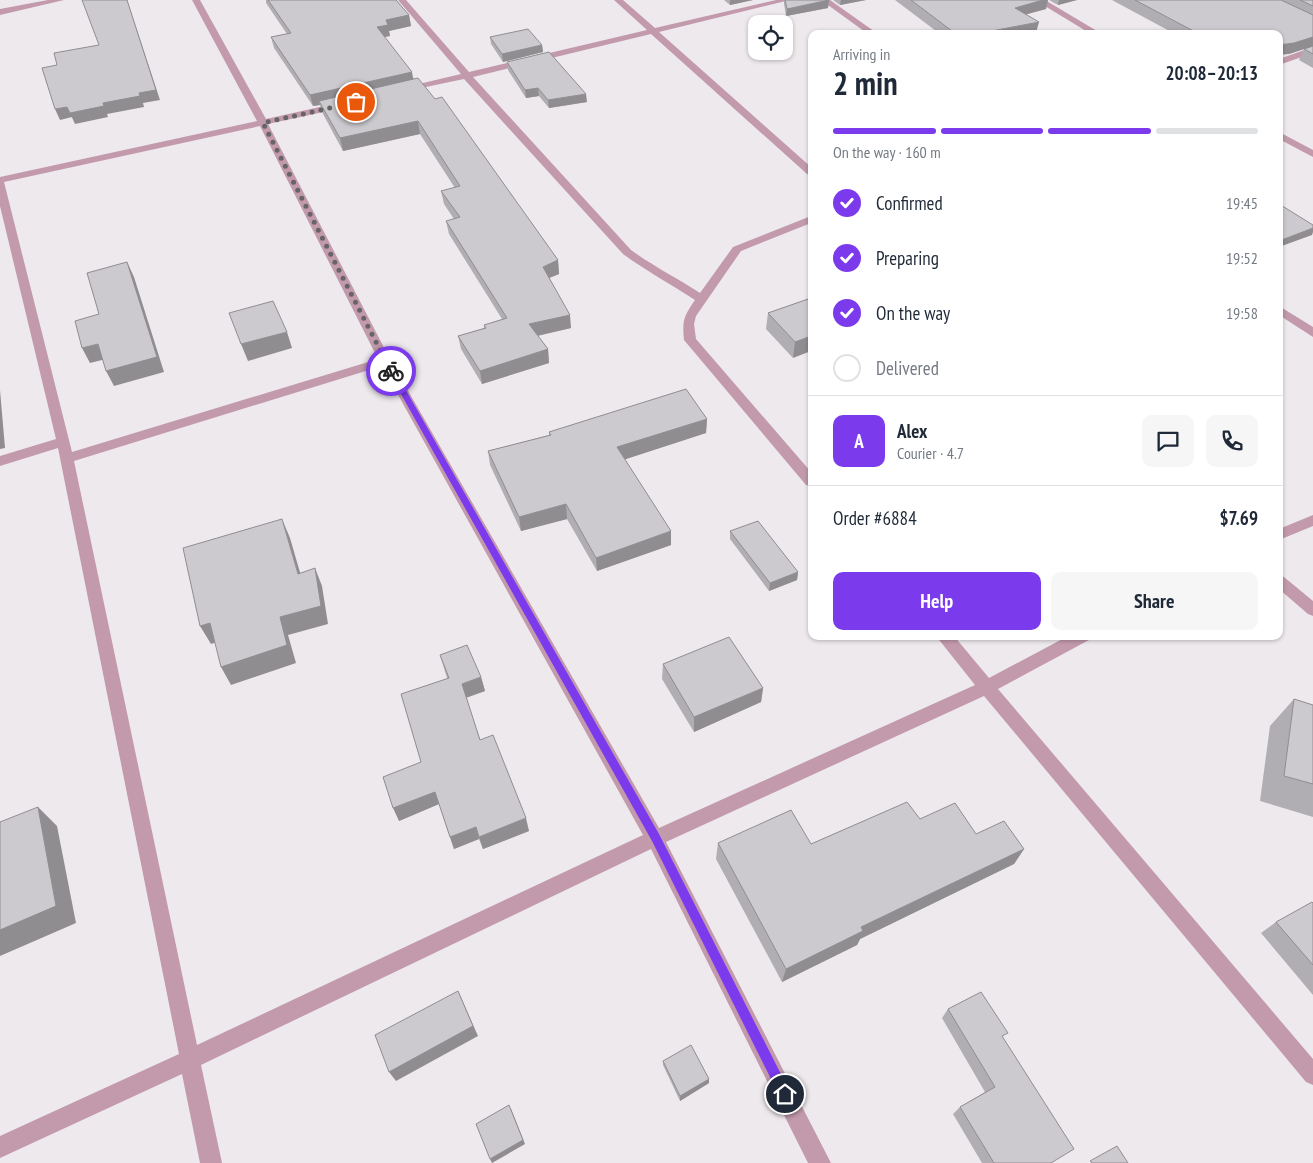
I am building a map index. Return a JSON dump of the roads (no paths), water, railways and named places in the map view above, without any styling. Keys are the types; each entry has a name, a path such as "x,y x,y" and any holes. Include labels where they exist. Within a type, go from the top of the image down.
{"street":[{"path":"0,12 60,0"},
{"path":"196,0 263,123 385,361 656,838 820,1163"},
{"path":"402,0 627,252 656,273 672,280 701,299"},
{"path":"618,0 808,169"},
{"path":"399,92 786,0"},
{"path":"825,0 868,30"},
{"path":"1038,0 1091,30"},
{"path":"1283,61 1313,50"},
{"path":"211,1163 67,458 0,182 351,103"},
{"path":"1283,137 1313,154"},
{"path":"808,220 737,249 695,307 688,324 690,340 808,478"},
{"path":"1283,313 1313,333"},
{"path":"67,458 385,361"},
{"path":"0,461 62,442"},
{"path":"1283,533 1313,520"},
{"path":"1283,584 1313,610"},
{"path":"947,640 1313,1075"},
{"path":"0,1147 189,1060 656,838 987,687 1075,640"}]}
